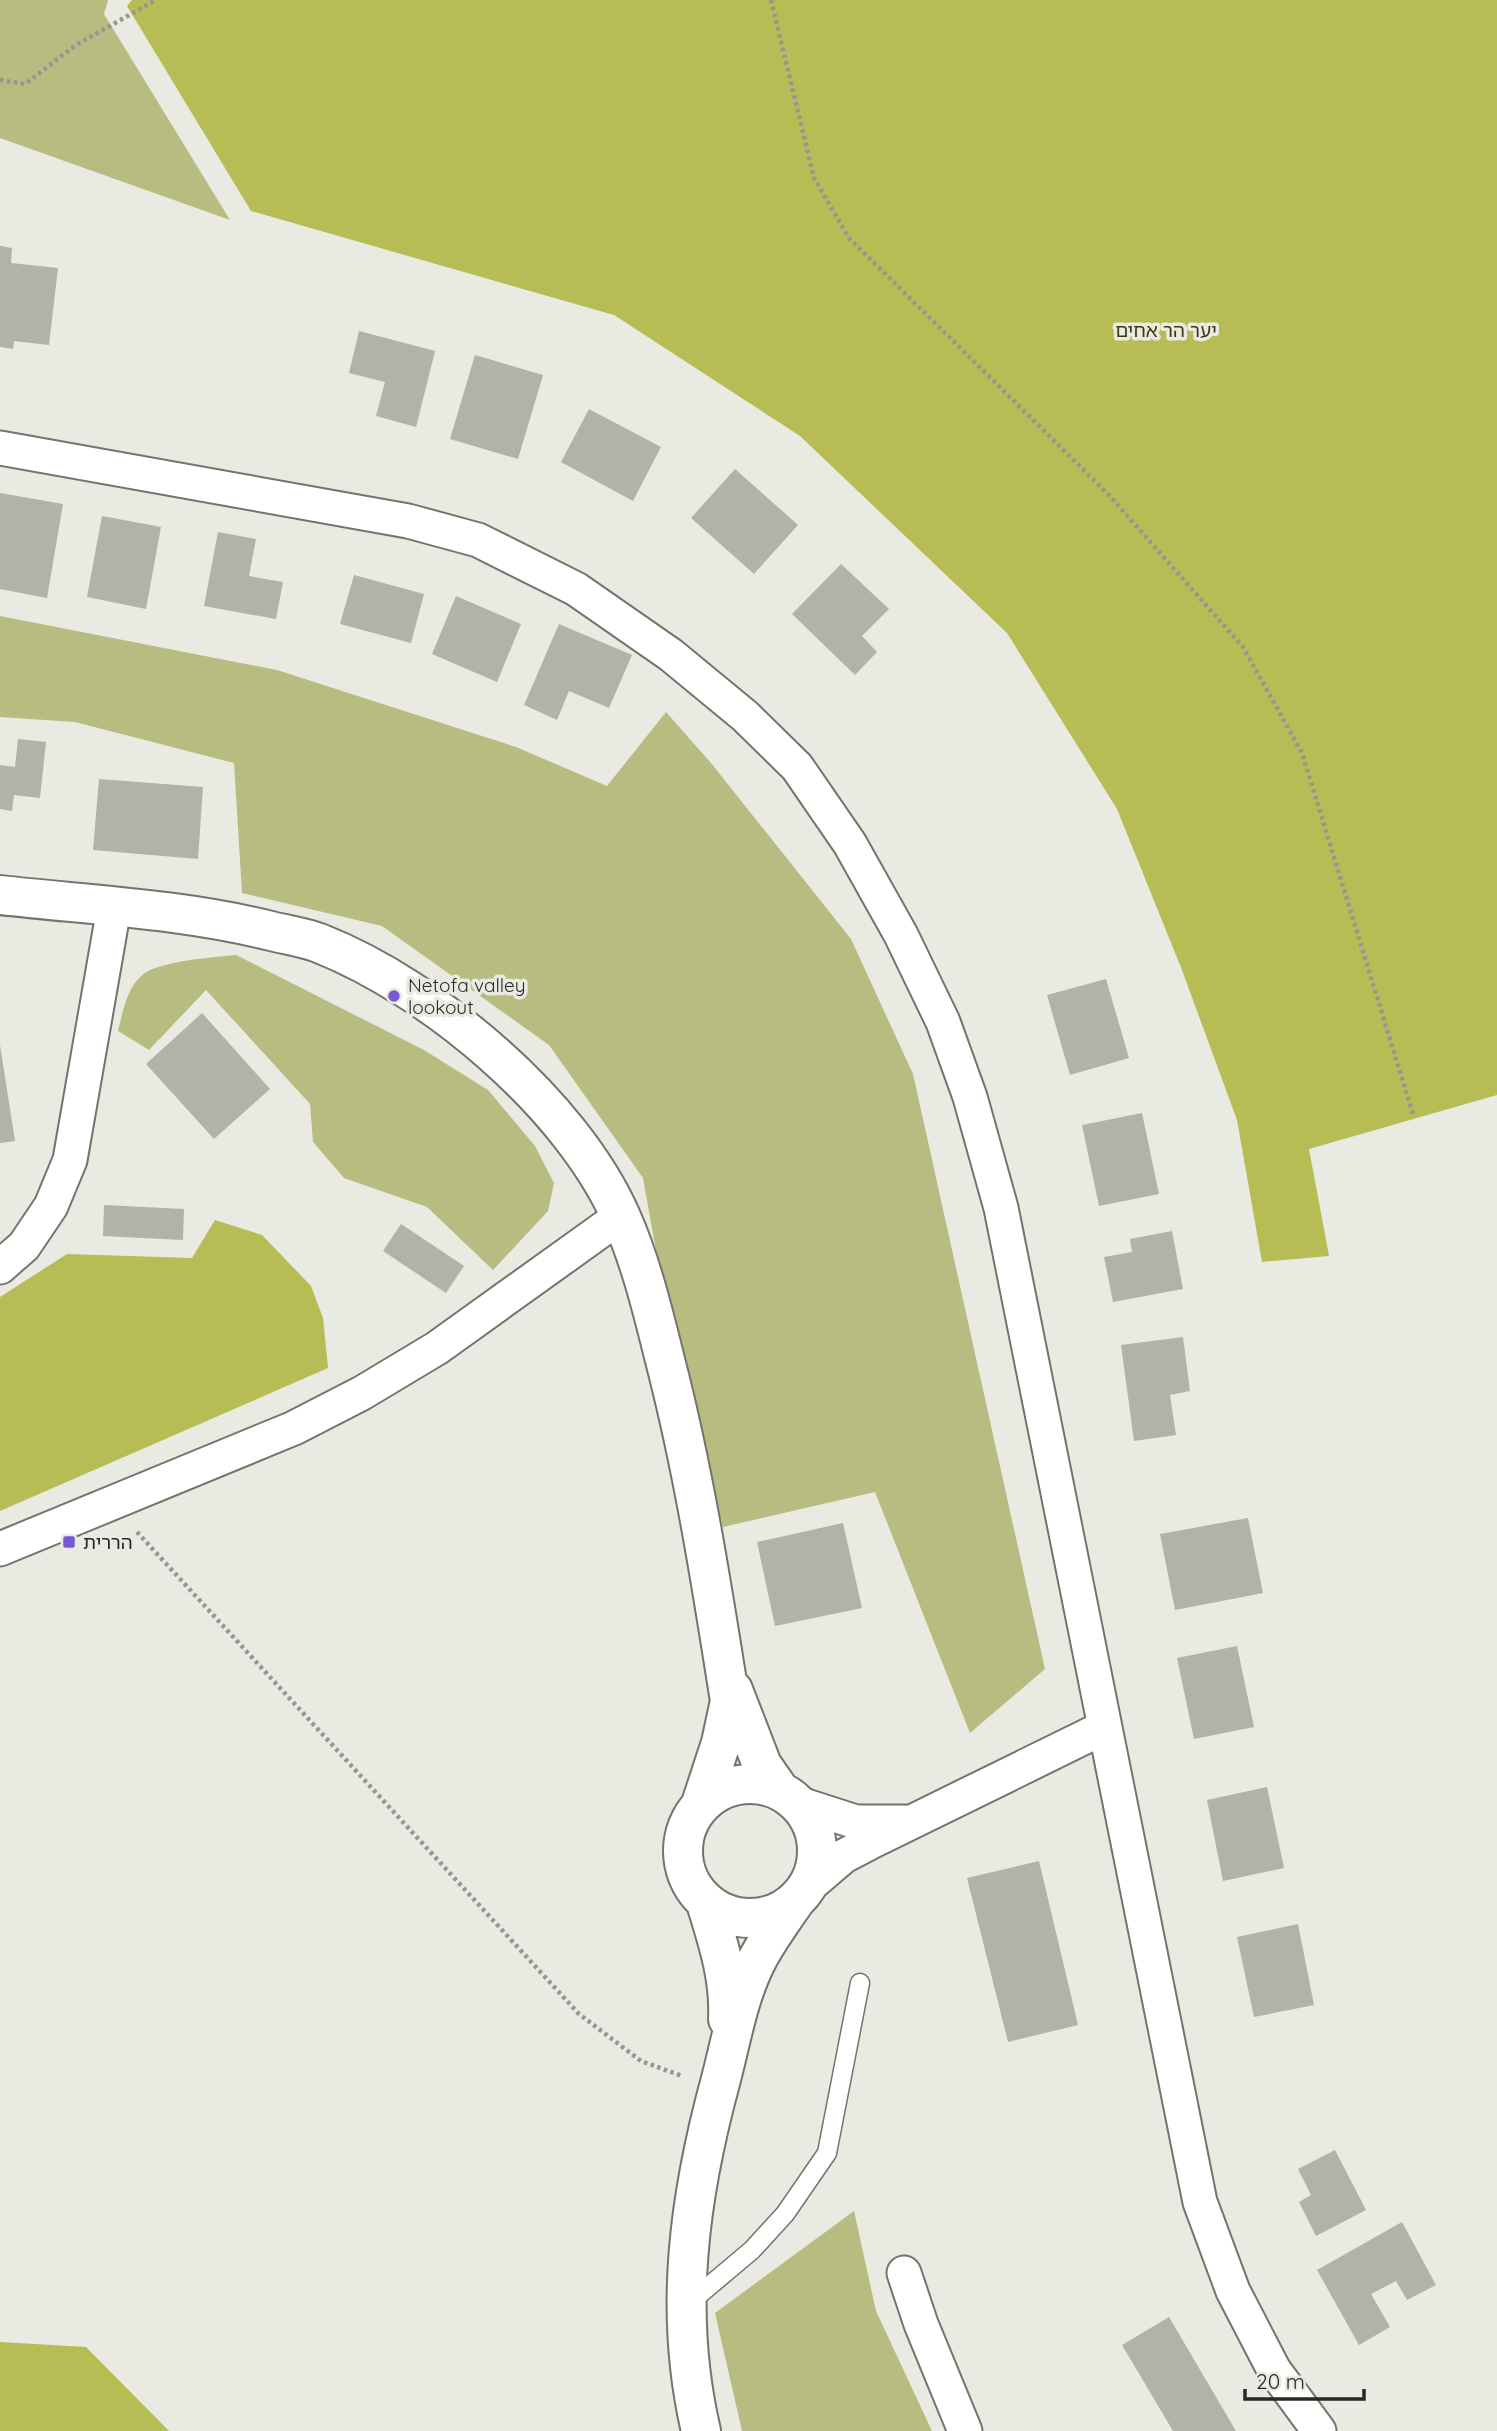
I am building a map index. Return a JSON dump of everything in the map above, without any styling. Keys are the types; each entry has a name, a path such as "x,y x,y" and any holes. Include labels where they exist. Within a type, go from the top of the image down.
{"main road":[{"path":"0,895 226,920 318,942 379,974 440,1012 506,1065 577,1140 621,1216 648,1292 686,1443 730,1701 721,1743 701,1804 689,1821 683,1841 683,1863 691,1885 706,1903 727,1915 750,1919 773,1916 801,1895"},
{"path":"701,2431 685,2342 688,2232 722,2073 755,1963 801,1895 817,1864 817,1840 810,1820 762,1765 724,1665"},
{"path":"701,1804 718,1791 739,1784 760,1784 789,1797"},
{"path":"706,1903 730,1994 722,2073"}],"street":[{"path":"0,448 408,521 478,540 576,589 671,655 745,716 797,767 849,844 901,935 943,1022 970,1097 1001,1208 1200,2202 1233,2291 1274,2370 1319,2431"},
{"path":"0,1267 24,1246 51,1206 70,1160 114,908"},
{"path":"0,1549 294,1428 362,1393 437,1348 621,1216"},
{"path":"801,1895 844,1856 1105,1727"},
{"path":"789,1797 856,1822 911,1823"},
{"path":"904,2273 921,2324 965,2431"}],"lane":[{"path":"685,2306 752,2250 785,2214 827,2153 860,1983"}],"path":[{"path":"0,80 25,84 76,45 156,0"},
{"path":"771,0 814,178 849,238 1108,494 1243,647 1302,753 1413,1114"},
{"path":"110,1503 579,2014 641,2061 722,2073"}],"green space":[{"path":"0,0 108,0 104,14 230,220 0,138"},
{"name":"יער הר אחים","path":"132,0 1497,0 1497,1095 1309,1149 1329,1256 1262,1262 1237,1120 1182,970 1117,809 1007,633 800,436 614,315 251,211 127,6"},
{"path":"0,616 277,670 516,747 607,786 666,712 711,763 851,939 913,1074 1045,1669 970,1733 875,1492 723,1527 658,1262 643,1178 549,1045 382,926 242,893 234,763 75,722 0,717"},
{"path":"236,955 424,1050 488,1090 535,1146 554,1183 548,1211 493,1270 427,1207 344,1178 313,1142 310,1104 206,990 149,1050 118,1031 130,992 145,973 176,963"},
{"path":"215,1220 262,1235 311,1286 323,1318 328,1368 0,1511 0,1297 67,1254 192,1258"},
{"path":"854,2211 876,2311 932,2431 742,2431 715,2313"},
{"path":"0,2342 86,2347 169,2431 0,2431"}],"building":[{"path":"0,246 12,248 11,263 58,268 49,345 14,341 13,349 0,347"},
{"path":"359,331 435,351 416,427 376,416 385,382 349,373"},
{"path":"475,355 543,375 518,459 450,439"},
{"path":"589,409 661,447 633,501 561,462"},
{"path":"735,469 798,525 754,574 691,518"},
{"path":"0,493 63,504 47,598 0,589"},
{"path":"102,516 161,527 146,609 87,597"},
{"path":"218,532 256,539 249,576 283,582 276,619 204,606"},
{"path":"841,564 889,609 862,636 877,652 855,675 792,614"},
{"path":"354,575 424,594 411,643 340,624"},
{"path":"456,596 521,624 497,682 432,654"},
{"path":"559,624 632,655 609,708 569,691 557,720 524,705"},
{"path":"18,739 46,742 40,798 14,795 12,811 0,809 0,765 15,767"},
{"path":"99,779 203,787 198,859 93,850"},
{"path":"1106,979 1129,1058 1070,1075 1047,995"},
{"path":"202,1013 270,1089 214,1139 146,1064"},
{"path":"0,1045 15,1141 0,1143"},
{"path":"1142,1113 1159,1194 1099,1206 1082,1125"},
{"path":"104,1205 184,1209 183,1240 103,1236"},
{"path":"401,1224 464,1266 446,1293 383,1251"},
{"path":"1172,1231 1183,1289 1113,1302 1104,1257 1132,1252 1130,1239"},
{"path":"1183,1337 1190,1391 1170,1395 1176,1435 1134,1441 1121,1345"},
{"path":"1248,1518 1263,1593 1175,1610 1160,1534"},
{"path":"843,1523 862,1608 775,1626 757,1542"},
{"path":"1237,1646 1254,1727 1194,1739 1177,1658"},
{"path":"1267,1787 1284,1868 1223,1881 1207,1800"},
{"path":"1039,1861 1078,2025 1008,2042 967,1878"},
{"path":"1298,1924 1314,2005 1254,2017 1237,1937"},
{"path":"1335,2150 1366,2210 1316,2236 1299,2202 1311,2195 1298,2169"},
{"path":"1402,2222 1436,2285 1407,2300 1396,2281 1371,2294 1390,2327 1359,2345 1317,2270"},
{"path":"1169,2317 1236,2431 1173,2431 1122,2345"}],"place":[{"name":"Netofa valley lookout","path":"394,996"},
{"name":"הררית","path":"69,1542"}]}
